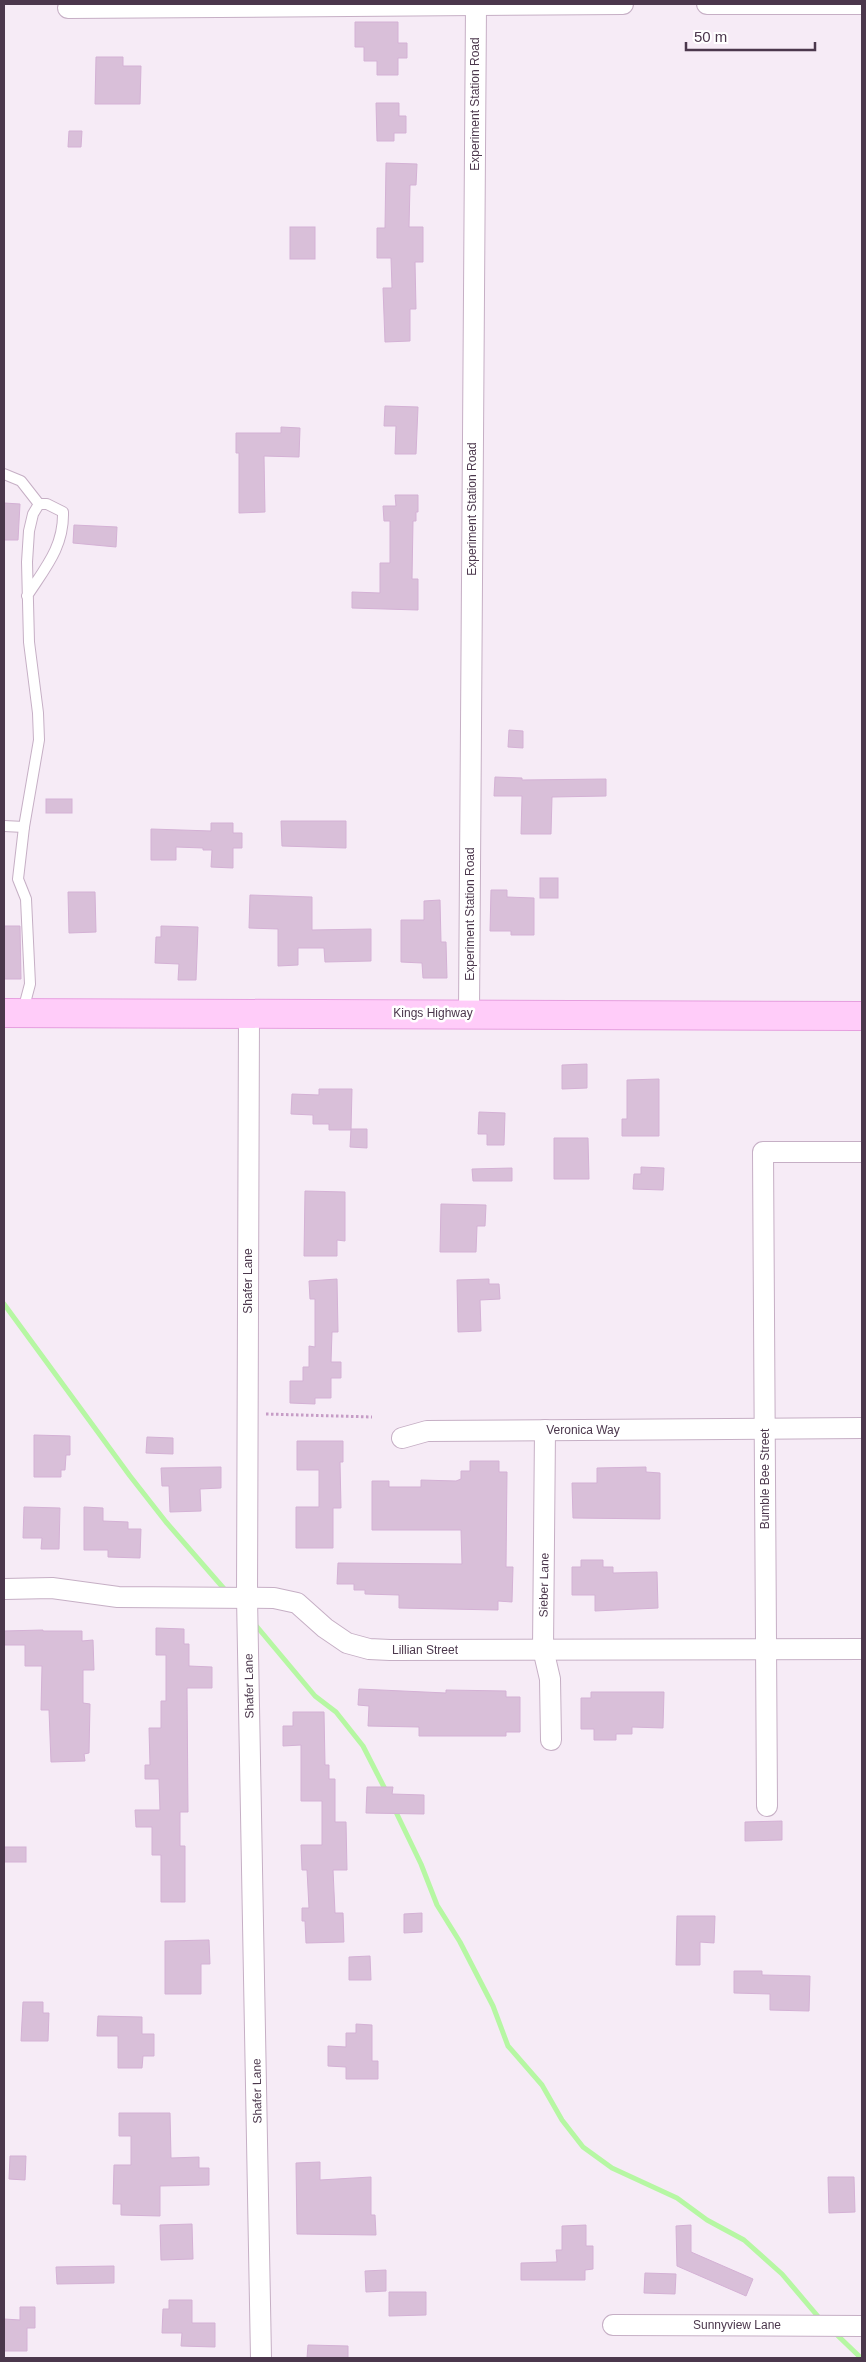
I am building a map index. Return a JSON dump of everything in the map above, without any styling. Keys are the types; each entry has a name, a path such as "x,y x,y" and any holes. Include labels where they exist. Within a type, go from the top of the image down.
{"street":[{"path":"68,8 247,5 476,6 623,4"},
{"path":"707,4 862,4"},
{"name":"Experiment Station Road","path":"469,1013 476,6"},
{"name":"Kings Highway","path":"11,1013 469,1013 862,1016"},
{"name":"Shafer Lane","path":"249,1013 247,1597 262,2358"},
{"name":"Bumble Bee Street","path":"767,1806 763,1152 862,1152"},
{"name":"Veronica Way","path":"402,1438 427,1431 862,1428"},
{"name":"Sieber Lane","path":"545,1430 543,1649 550,1680 551,1740"},
{"name":"Lillian Street","path":"4,1589 52,1588 118,1597 274,1598 297,1604 325,1628 347,1643 369,1649 862,1649"},
{"name":"Sunnyview Lane","path":"612,2325 862,2326"}],"lane":[{"path":"4,474 21,481 39,504"},
{"path":"11,1013 25,1003 30,984 26,898 18,879 24,826 39,740 38,713 29,642 27,596 29,531 32,514 39,504"},
{"path":"27,596 59,544 63,525 63,512 47,504 39,504"},
{"path":"4,826 24,826"}],"path":[{"path":"266,1414 372,1417"}],"building":[{"path":"355,22 398,22 398,43 407,43 407,58 398,58 398,75 377,75 377,61 364,61 364,47 355,47"},
{"path":"96,57 123,57 123,66 141,66 140,104 95,104"},
{"path":"376,103 399,103 399,116 406,116 406,133 394,133 394,141 377,141"},
{"path":"69,131 82,131 81,147 68,147"},
{"path":"386,163 417,164 416,185 410,185 409,227 423,227 423,262 415,262 416,309 410,309 410,341 385,342 383,288 392,288 391,258 377,258 377,228 385,228"},
{"path":"290,227 315,227 315,259 290,259"},
{"path":"385,406 418,407 416,454 395,454 396,426 384,426"},
{"path":"281,427 300,428 299,457 264,456 265,512 239,513 239,453 236,453 236,433 281,433"},
{"path":"395,495 418,495 418,512 416,512 416,521 413,521 412,579 418,579 418,610 352,608 352,592 380,593 380,563 390,563 390,521 384,521 383,506 396,506"},
{"path":"4,503 20,504 18,540 4,540"},
{"path":"74,525 117,527 116,547 73,543"},
{"path":"509,730 523,731 523,748 508,747"},
{"path":"495,777 522,778 522,780 606,779 606,796 552,797 551,834 521,834 522,796 494,796"},
{"path":"46,799 72,799 72,813 46,813"},
{"path":"281,821 346,821 346,848 282,846"},
{"path":"211,823 233,823 233,833 242,833 242,848 233,848 233,868 211,867 212,850 203,850 203,848 176,847 176,860 151,860 151,829 211,831"},
{"path":"540,878 558,878 558,898 540,898"},
{"path":"491,890 507,890 507,897 534,898 534,935 511,935 511,931 490,931"},
{"path":"68,892 95,892 96,932 69,933"},
{"path":"250,895 312,897 312,930 371,929 371,961 325,962 324,948 298,948 298,965 278,966 278,929 249,928"},
{"path":"440,900 441,942 446,942 447,978 423,978 422,963 401,962 401,920 424,920 424,901"},
{"path":"4,926 20,926 21,979 4,979"},
{"path":"161,926 198,927 196,980 178,980 179,964 155,963 156,937 161,937"},
{"path":"587,1064 587,1088 562,1089 562,1065"},
{"path":"659,1079 659,1136 622,1136 622,1119 627,1119 627,1080"},
{"path":"319,1089 352,1089 351,1130 329,1130 329,1124 313,1124 313,1115 291,1114 292,1094 319,1095"},
{"path":"479,1112 505,1113 504,1145 487,1145 487,1134 478,1134"},
{"path":"351,1129 367,1129 367,1148 350,1147"},
{"path":"554,1138 588,1138 589,1179 554,1179"},
{"path":"641,1167 664,1168 663,1190 633,1189 634,1174 641,1174"},
{"path":"512,1168 512,1181 473,1181 472,1169"},
{"path":"305,1191 345,1192 345,1241 337,1240 337,1256 304,1256"},
{"path":"441,1204 486,1205 485,1226 477,1226 476,1252 440,1252"},
{"path":"337,1279 338,1332 332,1332 331,1362 341,1362 341,1378 331,1378 331,1398 315,1398 315,1404 290,1403 290,1381 303,1381 303,1367 309,1367 309,1346 315,1347 315,1299 310,1299 309,1281"},
{"path":"489,1279 489,1284 499,1284 500,1299 480,1300 481,1331 458,1332 457,1280"},
{"path":"34,1435 70,1436 70,1455 66,1455 65,1470 61,1470 61,1477 34,1477"},
{"path":"147,1437 173,1438 173,1454 146,1453"},
{"path":"297,1441 343,1441 343,1462 340,1462 341,1508 333,1508 333,1548 296,1548 296,1507 319,1507 319,1470 297,1470"},
{"path":"470,1461 499,1461 499,1472 507,1472 506,1567 513,1567 512,1602 498,1601 498,1610 399,1608 399,1595 365,1594 365,1590 354,1590 354,1584 337,1584 338,1563 462,1564 461,1530 372,1530 372,1481 389,1481 389,1487 421,1487 421,1480 456,1481 461,1479 461,1471 470,1471"},
{"path":"221,1467 221,1488 200,1489 201,1511 170,1512 169,1486 162,1486 161,1468"},
{"path":"646,1467 646,1472 660,1473 660,1519 573,1518 572,1483 597,1483 597,1468"},
{"path":"24,1507 60,1508 59,1549 41,1549 42,1538 23,1538"},
{"path":"84,1507 103,1508 103,1521 128,1522 128,1529 141,1529 140,1558 108,1557 108,1550 84,1550"},
{"path":"581,1560 603,1560 603,1567 613,1567 613,1573 657,1572 658,1608 595,1611 595,1595 572,1595 572,1567 581,1567"},
{"path":"156,1628 184,1629 184,1644 189,1644 189,1666 212,1667 212,1688 187,1688 188,1812 180,1812 180,1846 185,1846 185,1902 161,1902 161,1855 152,1855 152,1827 136,1827 135,1810 160,1810 159,1779 145,1779 145,1765 150,1765 149,1728 161,1728 161,1701 166,1701 166,1655 156,1655"},
{"path":"4,1631 82,1631 82,1641 93,1640 94,1670 83,1670 83,1703 90,1704 89,1753 84,1754 85,1761 51,1762 49,1710 41,1710 42,1666 25,1666 25,1645 4,1645"},
{"path":"359,1689 446,1693 446,1690 506,1691 506,1697 520,1697 520,1732 506,1732 506,1736 419,1736 419,1727 368,1726 369,1706 358,1705"},
{"path":"591,1692 664,1692 663,1728 632,1727 632,1734 616,1734 616,1740 594,1740 594,1729 581,1729 581,1698 591,1698"},
{"path":"293,1712 324,1712 325,1765 329,1765 329,1779 335,1779 335,1822 346,1822 347,1870 333,1870 335,1913 343,1913 344,1942 306,1943 305,1921 302,1921 302,1908 309,1908 307,1870 302,1870 301,1845 322,1845 322,1801 301,1801 301,1745 283,1746 283,1726 293,1726"},
{"path":"367,1787 393,1787 392,1794 424,1795 424,1814 366,1813"},
{"path":"782,1821 782,1840 745,1841 745,1822"},
{"path":"4,1847 26,1847 26,1862 4,1862"},
{"path":"422,1913 422,1932 404,1933 404,1914"},
{"path":"677,1916 715,1916 714,1943 700,1942 700,1965 676,1965"},
{"path":"209,1940 210,1964 201,1964 201,1994 165,1994 165,1941"},
{"path":"370,1956 371,1980 349,1980 349,1957"},
{"path":"734,1971 762,1971 762,1975 810,1976 809,2011 770,2010 770,1994 734,1993"},
{"path":"23,2002 43,2002 43,2013 49,2013 48,2041 21,2041"},
{"path":"98,2016 142,2017 142,2034 154,2034 154,2056 143,2056 142,2068 118,2068 118,2036 97,2036"},
{"path":"356,2024 372,2025 372,2061 378,2061 378,2079 346,2079 346,2067 328,2066 328,2046 346,2047 346,2033 356,2033"},
{"path":"119,2113 170,2113 171,2158 199,2157 199,2168 209,2168 209,2185 160,2186 160,2216 121,2215 121,2204 113,2204 114,2165 131,2165 131,2136 119,2136"},
{"path":"10,2156 26,2156 25,2180 9,2179"},
{"path":"320,2162 320,2180 371,2177 371,2215 375,2215 376,2235 297,2234 296,2163"},
{"path":"828,2177 854,2177 855,2212 829,2213"},
{"path":"192,2224 193,2259 161,2260 160,2225"},
{"path":"586,2225 586,2246 593,2246 593,2269 585,2270 585,2280 521,2280 521,2263 557,2262 556,2250 562,2250 562,2226"},
{"path":"691,2225 691,2252 753,2279 746,2296 677,2266 676,2226"},
{"path":"114,2266 114,2283 57,2284 56,2267"},
{"path":"386,2270 386,2291 366,2292 365,2271"},
{"path":"645,2273 676,2274 675,2294 644,2293"},
{"path":"389,2292 426,2292 426,2315 389,2316"},
{"path":"169,2300 192,2300 192,2323 215,2323 215,2347 181,2346 182,2333 162,2333 163,2309 169,2309"},
{"path":"20,2307 35,2307 35,2328 27,2328 27,2351 4,2351 4,2319 20,2320"},
{"path":"308,2345 348,2346 348,2358 307,2358"}],"waterway":[{"path":"4,1304 130,1476 166,1522 226,1591"},
{"path":"253,1622 315,1696 336,1712 363,1746 386,1791"},
{"path":"394,1808 421,1864 437,1905 460,1942 493,2006 508,2046 542,2085 562,2120 583,2147 612,2168 677,2198 707,2220 744,2240 782,2274 821,2320"},
{"path":"833,2331 861,2358"}]}
